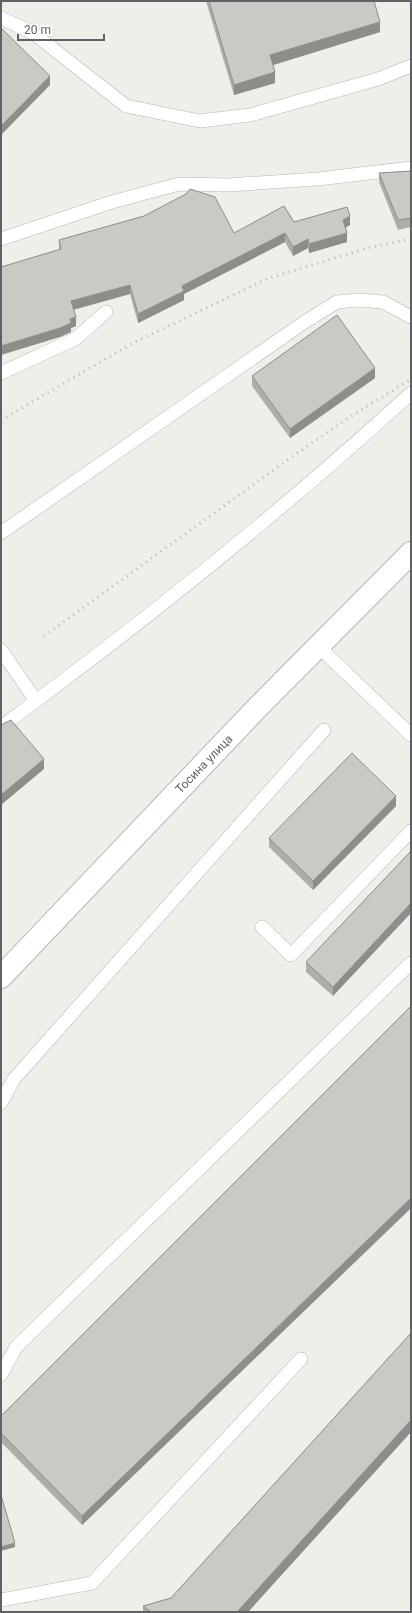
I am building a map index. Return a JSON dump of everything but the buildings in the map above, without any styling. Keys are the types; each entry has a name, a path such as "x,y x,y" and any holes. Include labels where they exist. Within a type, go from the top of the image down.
{"street":[{"name":"Тосина улица","path":"1,978 318,646 411,553"}],"lane":[{"path":"1,18 33,33 126,106 200,121 250,115 378,79 411,66"},
{"path":"1,239 112,202 179,184 228,185 288,181 411,168"},
{"path":"1,533 306,320 337,302 359,300 383,302 411,317"},
{"path":"1,373 75,339 106,312"},
{"path":"1,727 221,558 362,438 411,393"},
{"path":"318,646 411,735"},
{"path":"1,650 36,700"},
{"path":"1,1103 14,1079 324,730"},
{"path":"262,927 291,955 411,831"},
{"path":"1,1375 16,1346 411,963"},
{"path":"1,1600 92,1583 301,1359"}],"railway":[{"path":"1,420 133,343 267,279 367,248 411,239"},
{"path":"44,636 286,461 345,420 411,379"}]}
